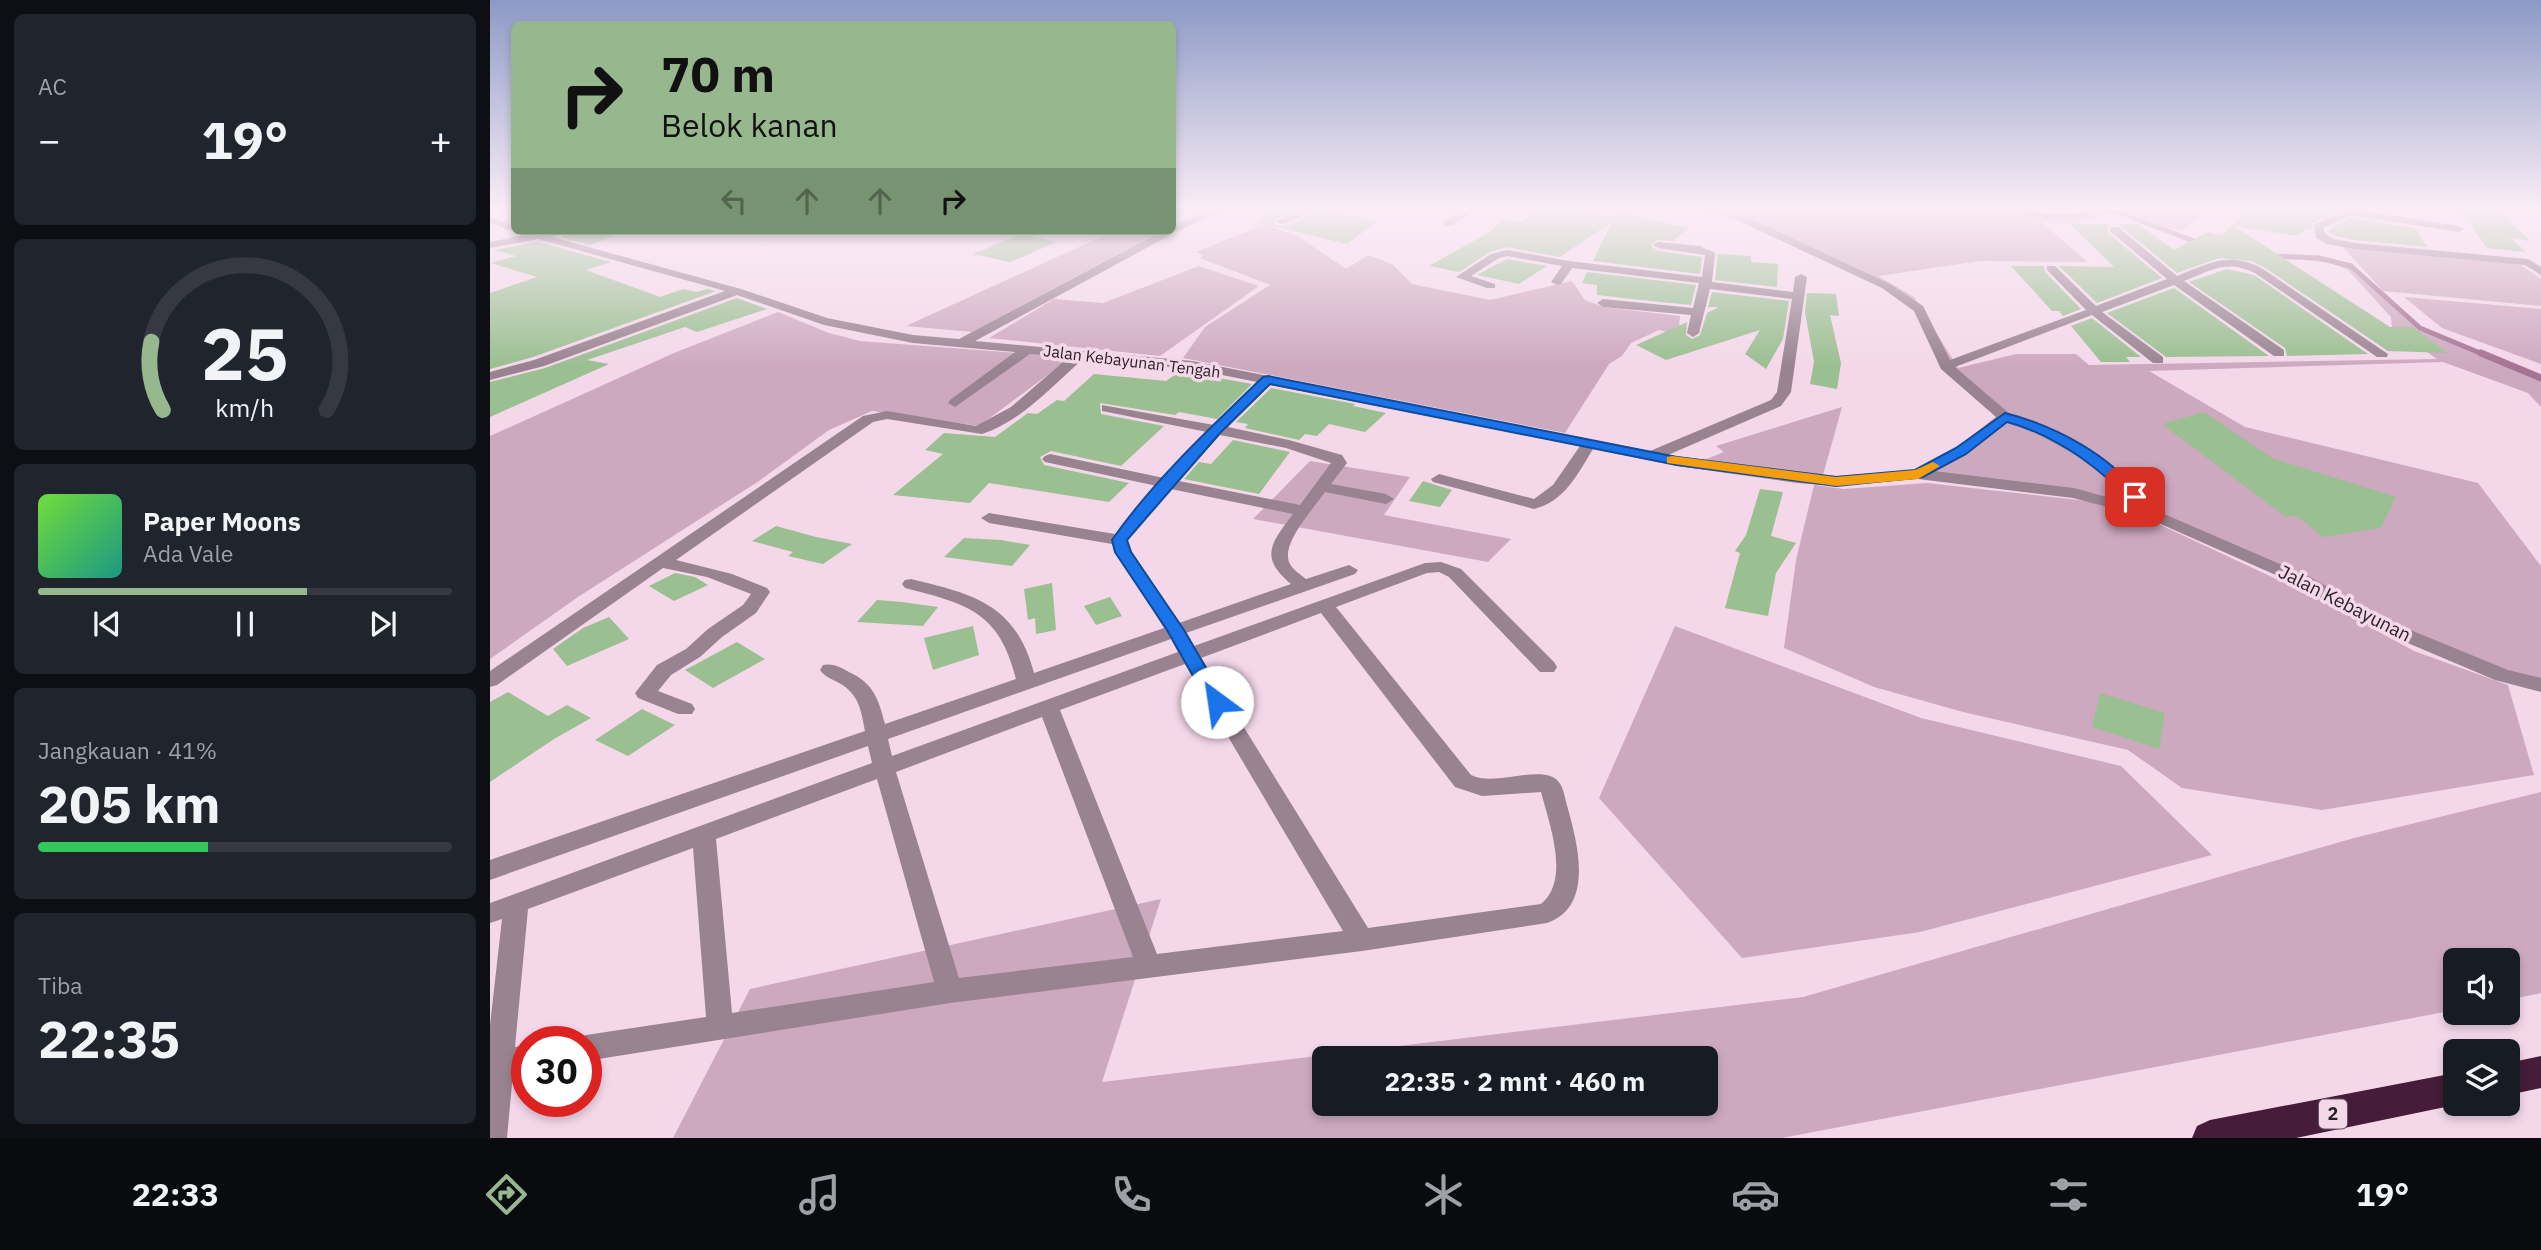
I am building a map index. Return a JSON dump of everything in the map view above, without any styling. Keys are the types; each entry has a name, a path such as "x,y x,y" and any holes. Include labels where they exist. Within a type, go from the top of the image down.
{"highway":[{"path":"2520,1076 2541,1072"},
{"name":"2","path":"2210,1138 2443,1091"}],"street":[{"name":"Jalan Kebayunan Tengah","path":"625,260 737,291 824,321 914,339 1192,365 1589,443 1676,463 1836,481 1918,474 2074,492 2151,514"},
{"path":"962,343 1115,260"},
{"path":"1490,260 1462,277 1491,286"},
{"path":"1542,260 1800,296"},
{"path":"1693,333 1695,312 1711,260"},
{"path":"1835,260 1886,286 1919,310 1946,366 2005,417 2030,424 2097,461 2151,514"},
{"path":"2151,260 2175,280 2279,353"},
{"path":"2506,260 2541,264"},
{"path":"1946,366 2221,261 2243,263 2382,354"},
{"path":"2528,262 2541,272"},
{"path":"1557,282 1569,264"},
{"path":"2051,268 2094,311 2158,360"},
{"path":"1652,456 1776,403 1784,392 1801,277"},
{"path":"490,376 539,363 737,291"},
{"path":"1603,303 1695,312"},
{"path":"955,403 1028,349"},
{"path":"490,680 874,416 898,416 977,431 984,430 1000,422 1080,355"},
{"path":"1119,540 1216,430 1268,380"},
{"path":"1107,408 1289,444 1339,460 1284,536 1278,558 1282,568 1304,586"},
{"name":"Jalan Kebayunan Tengah","path":"1918,474 1961,451 2005,417"},
{"path":"1439,479 1534,504 1543,503 1553,496 1589,443"},
{"path":"1050,459 1304,511"},
{"path":"1322,487 1386,499"},
{"name":"Jalan Kebayunan","path":"2151,514 2302,580 2384,626 2502,675 2541,685"},
{"path":"989,518 1119,540"},
{"path":"1119,540 1123,552 1175,630 1362,940"},
{"path":"662,563 683,566 748,585 761,592 750,608 693,653 664,670 645,693 685,709"},
{"path":"490,913 1425,568 1441,567 1455,573 1547,667"},
{"path":"490,870 1349,570"},
{"path":"911,584 966,598 998,618 1022,654 1027,682"},
{"path":"602,1045 950,991 1362,940 1547,913 1558,908 1564,898 1566,881 1565,839 1552,789 1547,784 1535,782 1491,787 1471,786 1463,781 1324,604"},
{"path":"830,670 859,685 869,702 884,767 950,991"},
{"path":"1048,706 1149,966"},
{"path":"704,834 720,1027"},
{"path":"514,1026 516,903"},
{"path":"492,1138 511,1071"}],"shaded area":[{"path":"1050,260 1107,260 972,332 906,326"},
{"path":"1205,260 1333,260 1346,269 1360,260 1382,260 1392,264 1412,284 1490,300 1572,281 1585,300 1603,307 1680,316 1678,335 1659,330 1631,343 1622,356 1609,364 1565,433 1183,358 1205,327 1270,285"},
{"path":"1829,260 2085,260 2087,262 1980,261 1878,276 1914,297 1958,368 2016,354 2076,354 2089,365 2437,359 2392,327 2391,317 2348,270 2331,263 2304,260 2327,260 2351,266 2420,328 2541,378 2541,407 2528,393 2443,362 2149,371 2245,427 2478,483 2541,566 2541,685 2502,675 2151,514 2074,493 1918,474 2005,418 1946,366 1919,310 1886,286"},
{"path":"2355,260 2486,260 2518,263 2541,279 2541,306 2383,291"},
{"path":"1199,266 1259,286 1160,356 989,338 1054,299 1103,303"},
{"path":"2404,297 2541,309 2541,364 2442,328"},
{"path":"778,312 829,333 860,341 1072,357 979,426 872,411 829,430 759,481 578,597 490,659 490,436 674,353"},
{"path":"1842,407 1823,475 1701,461 1724,452 1716,446"},
{"path":"1310,461 1410,477 1384,515 1511,539 1488,562 1253,519"},
{"path":"1927,483 2087,501 2150,520 2323,601 2414,651 2508,685 2534,775 2322,810 2182,788 2128,750 1963,712 1874,687 1784,648 1796,560 1814,485 1844,489"},
{"path":"1675,626 1921,718 2121,766 2212,855 1920,932 1742,958 1599,798"},
{"path":"2541,792 2541,993 2520,997 2520,948 2443,948 2443,1012 1782,1138 673,1138 750,989 1161,899 1102,1082 1312,1057 1312,1116 1718,1116 1718,1046 1399,1046 1803,997 2354,838"}],"building":[{"path":"501,260 604,260 611,262 586,270 660,297 683,289 697,292 707,289 716,291 533,357 490,369 490,293 537,277 491,263"},
{"path":"1440,260 1477,260 1459,272 1429,266"},
{"path":"1505,260 1547,266 1519,284 1477,275"},
{"path":"1593,260 1702,260 1700,274"},
{"path":"1717,260 1751,260 1778,264 1777,287 1715,280"},
{"path":"2107,260 2141,260 2162,278 2097,303 2059,266 2114,267"},
{"path":"2161,260 2213,260 2177,273"},
{"path":"2241,260 2287,260 2390,327 2412,327 2448,353 2388,351 2264,267"},
{"path":"2011,266 2044,266 2045,272 2081,309 2063,316 2059,311 2052,311"},
{"path":"2227,269 2254,275 2368,354 2287,356 2285,348 2189,282"},
{"path":"1587,272 1696,285 1691,305 1597,295 1597,285 1582,283"},
{"path":"2174,288 2269,356 2166,357 2107,313"},
{"path":"1712,292 1789,301 1783,339 1766,369 1745,354 1760,330 1666,360 1636,345 1687,322 1686,335 1692,339 1700,335 1707,313 1719,307 1708,307"},
{"path":"1807,293 1836,294 1839,316 1830,315 1841,363 1837,389 1810,384 1814,362 1805,312"},
{"path":"737,298 767,309 697,332 685,327 587,360 609,364 490,417 490,382 545,368"},
{"path":"2092,318 2141,357 2126,357 2130,362 2101,362 2071,326"},
{"path":"1180,371 1252,384 1217,419 1100,403 1101,414 1164,426 1121,466 1051,451 1040,457 1044,465 1129,483 1109,502 989,483 970,503 893,495 943,454 925,450 944,433 995,437 1028,413 1037,414 1057,400 1064,401 1094,374 1166,381"},
{"path":"1271,388 1355,404 1353,406 1386,413 1365,432 1329,424 1317,436 1305,434 1299,440 1245,428 1248,424 1236,422"},
{"path":"2204,412 2272,458 2396,497 2381,528 2323,537 2297,516 2286,517 2162,424"},
{"path":"1233,440 1290,452 1259,494 1184,479 1199,462 1211,464"},
{"path":"1423,481 1452,490 1440,507 1409,501"},
{"path":"1760,489 1783,492 1771,536 1796,543 1776,573 1768,616 1725,608 1740,553 1735,551 1746,535"},
{"path":"776,526 852,544 823,564 788,556 793,552 752,541"},
{"path":"964,538 1030,545 1012,566 944,557"},
{"path":"675,573 695,577 708,585 674,601 649,586"},
{"path":"1052,583 1056,630 1036,634 1035,618 1028,620 1024,589"},
{"path":"1110,597 1122,616 1096,625 1084,606"},
{"path":"877,600 938,607 923,626 857,622"},
{"path":"609,617 629,639 567,666 553,649 583,628"},
{"path":"973,626 979,655 933,670 924,638"},
{"path":"737,642 765,659 713,688 685,670"},
{"path":"508,692 548,716 567,705 591,718 490,782 490,702"},
{"path":"2100,693 2165,713 2159,749 2092,727"},
{"path":"642,709 675,725 628,756 595,740"}],"waterway":[{"path":"2327,260 2351,266 2420,328 2485,355"},
{"path":"2481,353 2541,378"}],"slow traffic":[{"path":"1672,460 1836,481 1918,474 1933,466"}],"route":[{"path":"1217,702 1175,630 1123,552 1119,540 1130,524 1216,430 1268,380 1677,461 1836,481 1918,474 1961,451 2005,417 2030,424 2082,451 2109,471 2135,497"}]}
